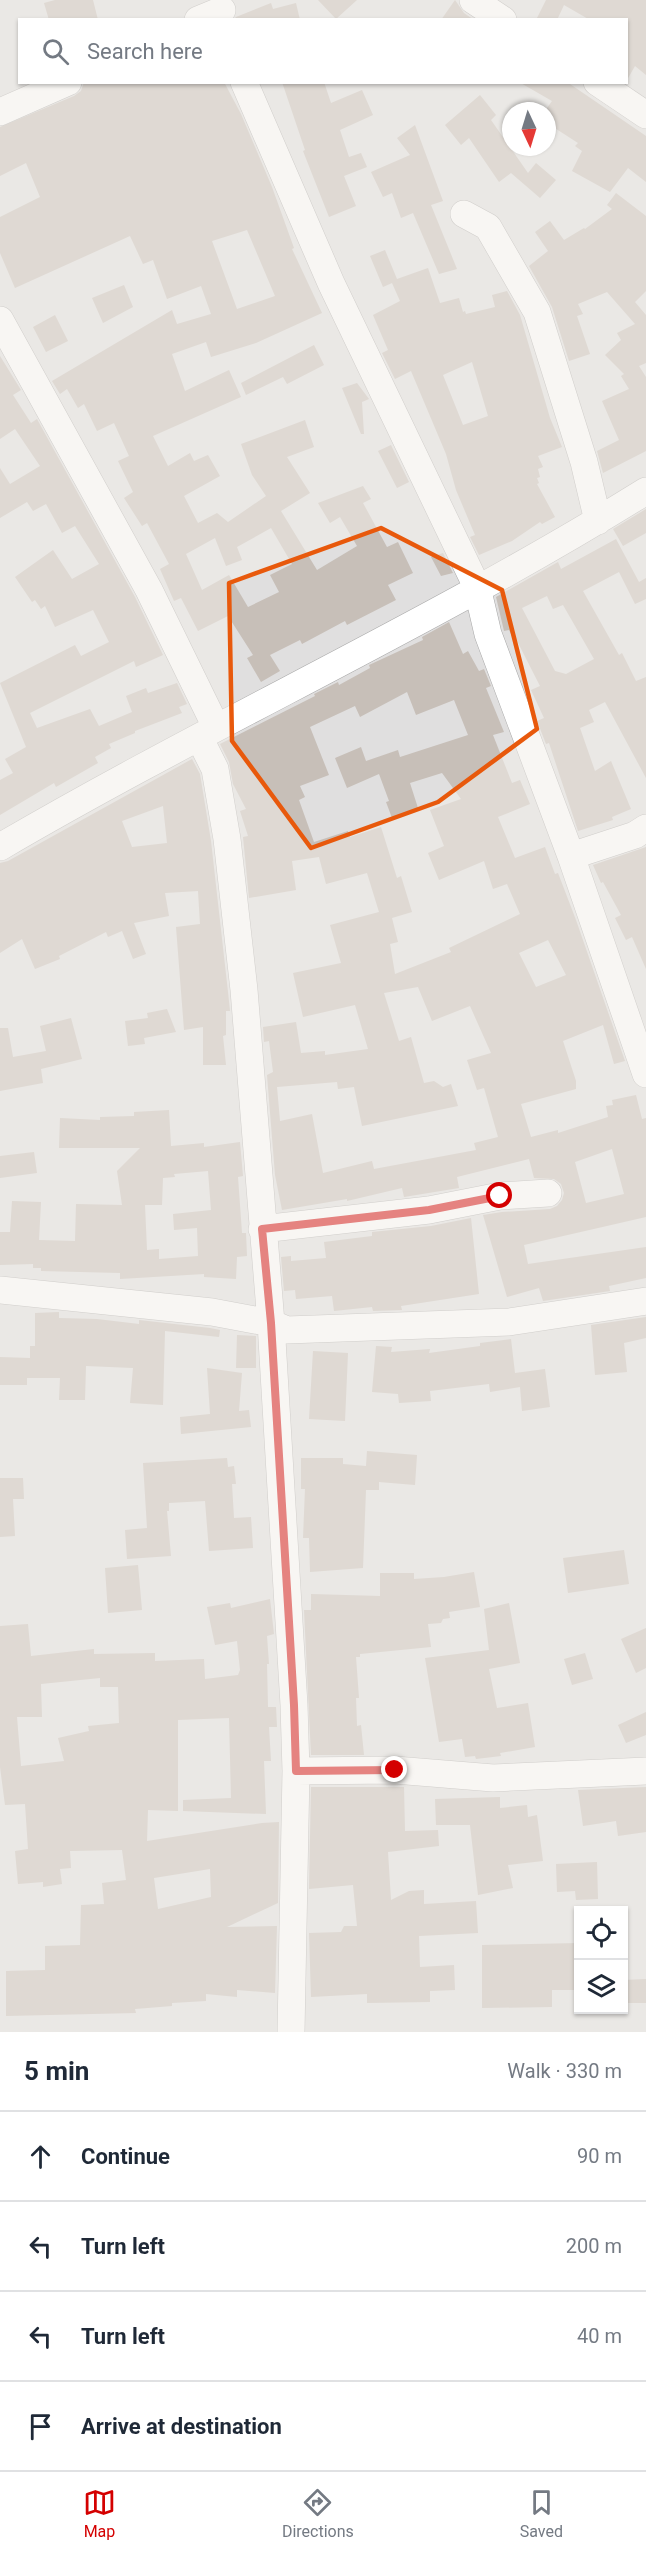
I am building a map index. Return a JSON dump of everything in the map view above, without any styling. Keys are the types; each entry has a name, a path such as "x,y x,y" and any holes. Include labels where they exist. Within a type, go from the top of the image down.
{"street":[{"path":"473,0 499,18"},
{"path":"0,112 63,84"},
{"path":"245,84 331,283 477,587 488,634 571,856 646,1074"},
{"path":"600,84 646,115"},
{"path":"464,214 488,227 537,312 584,462 598,520"},
{"path":"0,320 149,590 208,732 227,839 244,990 271,1323 294,1705 296,1771 291,2032"},
{"path":"0,847 159,757 368,649 646,491"},
{"path":"571,856 635,835 646,828"},
{"path":"262,1229 429,1210 500,1196 549,1193"},
{"path":"0,1290 202,1311 271,1323 287,1330 509,1322 646,1301"},
{"path":"296,1771 395,1770 493,1778 646,1771"}],"highlighted area":[{"path":"381,528 502,590 537,729 438,802 311,848 232,741 229,583"}],"shaded area":[{"path":"0,0 646,0 646,2032 0,2032"}],"building":[{"path":"55,0 93,0 98,18 48,18 44,3"},
{"path":"318,0 357,0 337,18"},
{"path":"455,0 464,13 471,18 442,18"},
{"path":"546,0 646,0 646,75 635,66 628,78 628,18 587,18 564,5 558,18 537,18"},
{"path":"271,3 273,9 296,3 300,18 235,18"},
{"path":"83,84 225,84 241,114 272,187 294,248 292,249 322,313 256,343 211,357 206,342 172,354 185,391 229,370 241,397 153,436 168,466 190,453 194,461 208,455 220,476 184,496 198,523 217,513 228,522 266,496 252,475 241,444 305,420 314,447 287,457 310,493 281,511 317,570 357,546 340,517 330,523 318,503 363,486 371,499 363,503 387,547 398,542 413,573 388,585 396,600 347,625 345,621 302,644 300,640 270,655 280,671 261,682 247,658 253,655 228,616 198,631 181,598 174,601 160,569 169,564 147,523 142,526 124,498 133,492 118,461 129,456 114,423 97,431 84,404 78,408 67,389 60,394 52,381 172,310 177,324 211,314 201,286 167,299 153,260 143,264 130,236 15,288 0,253 0,217 40,197 26,163 0,176 0,127 81,91","holes":["247,230 275,296 237,309 212,241","271,528 292,564 270,575 279,592 248,607 229,575 202,590 186,554 215,538 226,566 242,560 237,547"]},
{"path":"283,84 325,84 331,103 362,90 373,115 340,130 349,157 361,153 367,167 344,176 356,206 329,217 303,151 305,150"},
{"path":"522,84 570,84 646,136 646,182 628,168 610,192 572,171 582,151 575,146 578,143 556,129 556,102 551,102"},
{"path":"480,95 496,115 491,120 502,136 502,156 516,156 528,173 536,163 556,180 540,198 511,173 499,182 469,138 461,145 445,125"},
{"path":"415,125 443,201 431,205 457,269 439,274 413,213 401,218 392,193 383,197 371,172 410,155 397,138"},
{"path":"616,193 646,216 646,291 635,302 646,315 646,363 639,366 646,377 646,451 603,473 597,451 619,440 602,401 629,389 621,376 624,374 605,355 621,340 617,333 635,324 607,292 578,304 583,314 577,316 590,354 569,361 552,307 529,266 548,251 535,232 550,221 564,240 585,229 612,209 607,205"},
{"path":"385,250 397,279 428,268 440,303 459,298 463,312 465,311 466,314 495,307 492,295 507,291 520,315 550,418 562,447 538,456 543,467 538,469 540,477 537,478 539,483 537,484 555,517 542,524 540,522 512,541 479,555 470,537 475,535 456,490 446,454 411,371 395,379 382,353 388,350 373,315 400,301 392,283 383,287 370,256","holes":["472,362 488,416 463,425 443,375"]},
{"path":"124,285 133,307 103,323 92,298"},
{"path":"55,315 68,341 46,352 33,327"},
{"path":"314,345 324,365 287,384 283,377 246,395 241,383"},
{"path":"0,356 21,390 13,395 31,423 37,419 135,597 163,655 136,667 134,661 30,713 37,728 90,709 99,726 132,712 126,696 146,688 148,693 177,683 187,704 179,707 182,713 135,731 109,744 111,748 95,757 98,763 56,787 54,783 0,815 0,780 13,773 5,759 26,747 0,683 75,645 81,656 109,642 93,610 55,627 45,606 41,609 35,600 32,602 15,577 53,550 72,579 99,564 75,526 62,533 46,504 33,511 27,502 0,518 0,468 10,484 40,466 15,429 0,439"},
{"path":"357,383 369,399 362,402 364,434 361,434 342,388"},
{"path":"391,445 409,482 397,488 378,451"},
{"path":"646,509 646,533 623,546 613,529"},
{"path":"616,539 639,582 646,578 646,599 635,604 619,572 583,591 619,655 622,653 636,681 646,677 646,778 605,702 589,710 594,722 580,728 595,771 611,761 631,809 612,817 613,820 578,831 549,743 546,744 537,721 544,718 531,690 540,686 514,635 512,636 509,630 504,631 496,597 558,562 561,569","holes":["547,596 553,609 563,605 594,659 566,674 555,671 522,608"]},
{"path":"443,553 453,573 441,576 431,557"},
{"path":"449,622 463,654 468,651 479,671 484,669 491,686 486,688 504,732 493,735 512,783 520,780 530,804 498,817 515,858 545,847 555,874 558,873 576,920 625,1061 614,1064 603,1025 563,1041 576,1081 576,1089 521,1104 531,1137 558,1130 558,1133 608,1117 606,1106 613,1105 612,1100 636,1095 642,1119 646,1118 646,1217 524,1245 528,1264 646,1247 646,1278 609,1286 610,1291 543,1301 539,1288 507,1297 483,1215 550,1209 557,1206 564,1193 561,1184 554,1179 534,1178 529,1159 457,1177 459,1188 404,1197 402,1188 347,1201 347,1199 282,1210 275,1175 267,1075 273,1072 269,1041 264,1042 263,1027 296,1022 301,1053 325,1051 325,1055 368,1049 355,1005 303,1017 293,973 341,963 330,925 379,912 367,873 326,884 319,857 292,861 296,890 249,898 243,837 248,836 240,811 246,809 233,784 229,762 220,744 338,682 339,685 370,668 369,665 423,640 422,637","holes":["407,692 416,715 454,700 468,735 400,757 398,750 366,761 361,747 335,758 347,788 379,774 389,801 386,802 392,818 418,808 410,783 442,773 461,799 430,810 444,846 428,853 439,880 484,861 493,889 507,884 520,914 449,948 451,952 395,974 390,944 398,942 392,918 412,912 401,876 397,878 381,827 350,837 348,831 314,842 299,800 305,797 300,786 329,775 310,727 355,706 360,717","548,940 566,975 536,987 519,953","418,987 432,1021 470,1006 491,1053 467,1060 477,1090 484,1088 498,1137 474,1143 476,1150 374,1169 372,1161 323,1173 312,1114 280,1121 277,1087 337,1082 338,1089 354,1087 362,1126 458,1106 451,1084 443,1087 434,1081 424,1083 411,1037 399,1041 384,993","612,1149 624,1194 586,1203 575,1162"]},
{"path":"192,759 200,774 211,841 228,992 230,1011 226,1011 226,1035 223,1036 226,1065 203,1065 203,1027 184,1030 176,927 200,924 198,891 165,893 169,916 134,923 146,954 133,959 122,931 108,937 106,932 59,956 60,959 35,969 22,939 0,953 0,863 8,861","holes":["163,806 167,843 132,847 122,821"]},
{"path":"646,847 646,969 632,937 626,940 615,918 621,915 603,882 601,883 593,865"},
{"path":"167,1009 176,1032 144,1038 145,1044 128,1046 125,1021 148,1018 147,1013"},
{"path":"71,1018 82,1059 41,1069 43,1083 0,1091 0,1028 8,1028 13,1057 46,1051 40,1026"},
{"path":"169,1110 171,1146 204,1143 204,1147 240,1142 243,1176 238,1177 242,1233 246,1233 247,1256 237,1257 236,1279 204,1277 204,1274 120,1279 120,1273 41,1271 41,1268 33,1268 33,1264 0,1265 0,1232 10,1232 12,1201 41,1202 39,1240 75,1241 76,1204 122,1205 117,1171 140,1148 59,1148 60,1118 100,1120 100,1117 134,1116 134,1112","holes":["208,1171 211,1210 173,1214 174,1230 197,1228 198,1256 159,1259 159,1249 147,1250 145,1205 162,1205 163,1178 175,1177 174,1174"]},
{"path":"34,1152 37,1173 0,1178 0,1156"},
{"path":"471,1218 479,1294 401,1306 402,1310 373,1311 372,1307 334,1311 332,1296 296,1299 295,1290 284,1291 281,1257 291,1256 291,1261 326,1258 324,1242 372,1236 372,1232 431,1226"},
{"path":"59,1312 59,1318 97,1319 139,1324 139,1320 220,1330 219,1337 165,1331 163,1405 130,1403 133,1368 86,1366 85,1400 59,1400 60,1378 27,1378 27,1385 0,1385 0,1357 30,1358 30,1346 35,1346 35,1313"},
{"path":"646,1317 646,1338 624,1343 627,1372 595,1375 591,1325"},
{"path":"237,1335 256,1336 256,1368 236,1368"},
{"path":"511,1339 515,1373 545,1369 550,1407 522,1411 520,1387 490,1392 489,1384 430,1391 431,1401 399,1403 398,1394 372,1392 376,1346 392,1347 391,1352 430,1349 429,1353"},
{"path":"313,1351 348,1353 345,1421 309,1419"},
{"path":"207,1368 242,1373 239,1411 249,1410 251,1427 181,1434 180,1417 210,1414"},
{"path":"367,1451 417,1455 415,1485 379,1482 379,1490 366,1490 363,1568 310,1572 309,1538 303,1538 305,1489 301,1489 301,1458 343,1458 343,1464 366,1466"},
{"path":"227,1458 228,1467 234,1466 236,1484 232,1484 234,1518 251,1517 253,1548 209,1551 205,1501 169,1503 169,1511 167,1511 171,1556 127,1559 125,1530 147,1528 143,1463"},
{"path":"0,1478 23,1478 24,1499 13,1499 15,1536 0,1537"},
{"path":"624,1550 629,1584 568,1593 563,1558"},
{"path":"138,1565 142,1610 108,1613 105,1568"},
{"path":"474,1572 480,1607 449,1612 450,1618 443,1619 441,1623 428,1624 431,1647 360,1654 360,1657 356,1657 359,1698 356,1698 357,1726 361,1725 364,1755 311,1755 304,1610 311,1610 311,1594 380,1596 380,1573 414,1573 414,1579"},
{"path":"270,1599 274,1634 267,1636 268,1707 276,1707 277,1727 269,1727 271,1761 264,1761 266,1814 183,1811 183,1800 231,1798 229,1718 178,1720 178,1811 148,1810 147,1841 279,1822 278,1903 227,1927 277,1926 275,1993 237,1990 237,1997 206,1994 206,2001 172,2003 172,2006 135,2009 136,2013 6,2016 6,1971 45,1970 45,1946 80,1945 81,1905 104,1904 102,1883 126,1880 122,1850 70,1851 71,1868 60,1869 62,1884 43,1887 43,1882 18,1884 15,1851 28,1849 25,1804 5,1805 0,1767 0,1626 28,1624 31,1656 94,1649 94,1654 155,1653 155,1661 204,1659 205,1679 238,1675 240,1670 237,1641 215,1645 207,1607 230,1603 231,1608","holes":["100,1678 100,1687 118,1687 119,1723 88,1726 89,1731 58,1738 64,1761 21,1766 17,1717 42,1717 41,1684","210,1869 211,1897 158,1909 154,1878"]},
{"path":"509,1603 520,1663 489,1669 497,1708 528,1703 535,1747 500,1753 501,1756 476,1759 475,1756 465,1757 462,1739 439,1742 425,1658 489,1650 484,1609"},
{"path":"646,1628 646,1668 636,1673 621,1639"},
{"path":"585,1653 593,1679 572,1685 564,1659"},
{"path":"646,1712 646,1735 626,1743 618,1725"},
{"path":"311,1787 404,1787 405,1831 438,1830 439,1846 388,1852 391,1900 409,1891 424,1890 424,1904 476,1901 478,1933 419,1936 420,1967 454,1965 455,1990 430,1991 430,2002 367,2003 367,1994 311,1997 309,1933 341,1932 344,1926 357,1926 353,1885 309,1889"},
{"path":"646,1787 646,1832 618,1836 616,1821 583,1826 578,1790"},
{"path":"500,1797 500,1808 527,1805 528,1817 537,1815 543,1861 508,1865 513,1888 478,1895 470,1825 436,1825 435,1799"},
{"path":"597,1862 598,1899 576,1900 575,1891 557,1892 556,1864"},
{"path":"574,1943 574,1990 552,1990 552,2007 482,2008 482,1945"},
{"path":"646,1979 646,2003 628,2003 628,1980"}],"route":[{"path":"395,1770 296,1771 271,1323 262,1229 324,1224 429,1210 500,1196"}]}
